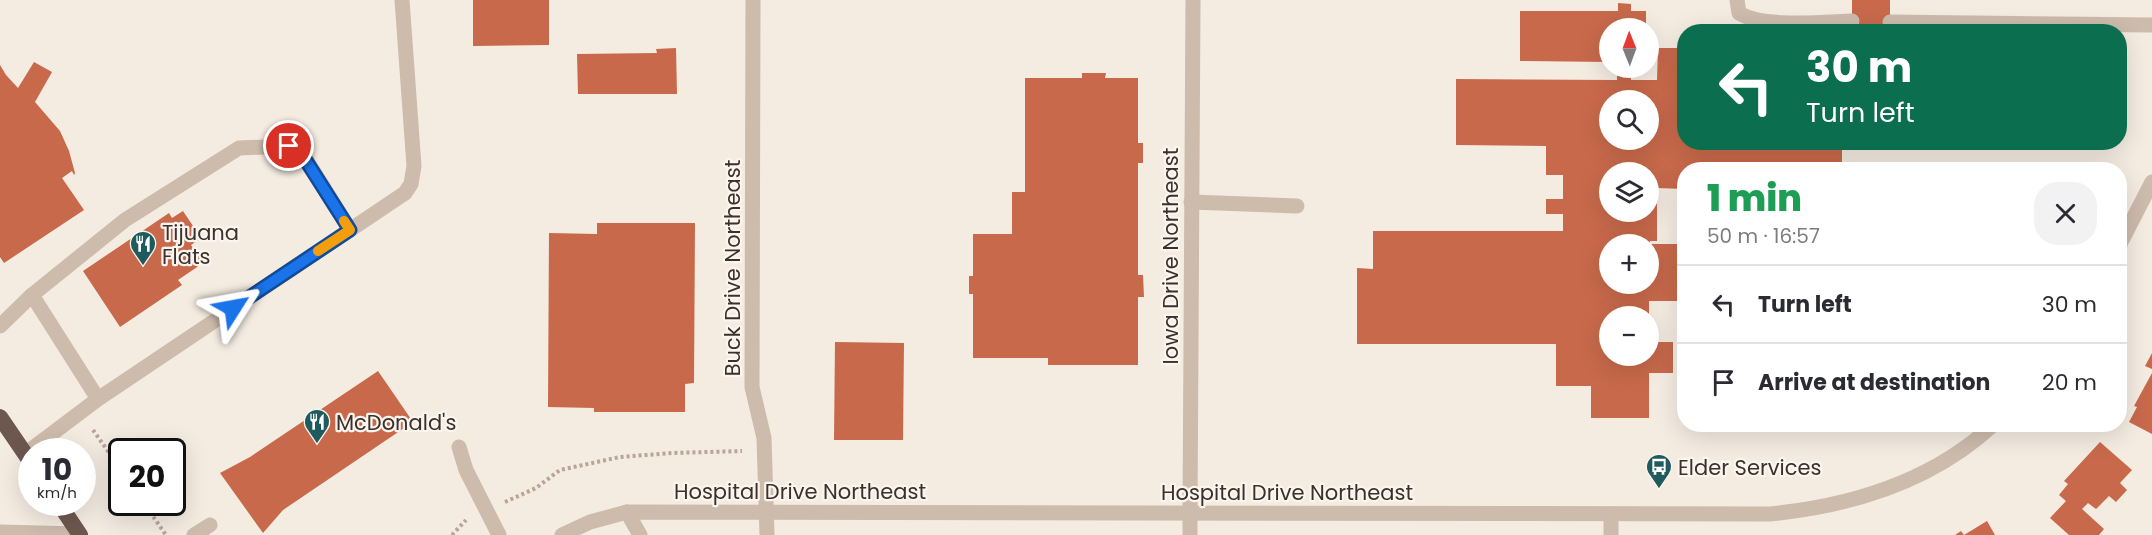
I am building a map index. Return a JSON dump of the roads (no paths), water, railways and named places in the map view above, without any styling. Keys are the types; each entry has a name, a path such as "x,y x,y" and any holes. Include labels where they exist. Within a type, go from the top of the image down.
{"highway":[{"path":"0,417 18,444"},
{"path":"67,516 80,535"}],"street":[{"path":"52,438 98,399 405,193 411,184 414,166 402,0"},
{"name":"Buck Drive Northeast","path":"753,0 752,387 764,438 767,535"},
{"name":"Iowa Drive Northeast","path":"1190,535 1193,0"},
{"path":"1737,0 1739,13 1748,19 1770,22 1852,21"},
{"path":"1890,22 2065,24"},
{"path":"2127,25 2152,25"},
{"path":"0,326 32,295 125,220 239,148 289,146 303,156 350,230"},
{"path":"2127,230 2152,182"},
{"path":"1191,202 1297,206"},
{"path":"32,295 98,399"},
{"name":"Hospital Drive Northeast","path":"562,535 590,522 627,512 1770,514 1804,510 1858,498 1908,480 1940,463 1984,432"},
{"path":"459,447 466,470 499,535"},
{"path":"627,512 640,535"},
{"path":"1611,514 1611,535"},
{"path":"194,535 210,525"},
{"path":"0,532 80,535"}],"place":[{"name":"Tijuana Flats","path":"143,267"},
{"name":"McDonald's","path":"317,445"},
{"name":"Elder Services","path":"1659,490"}]}
